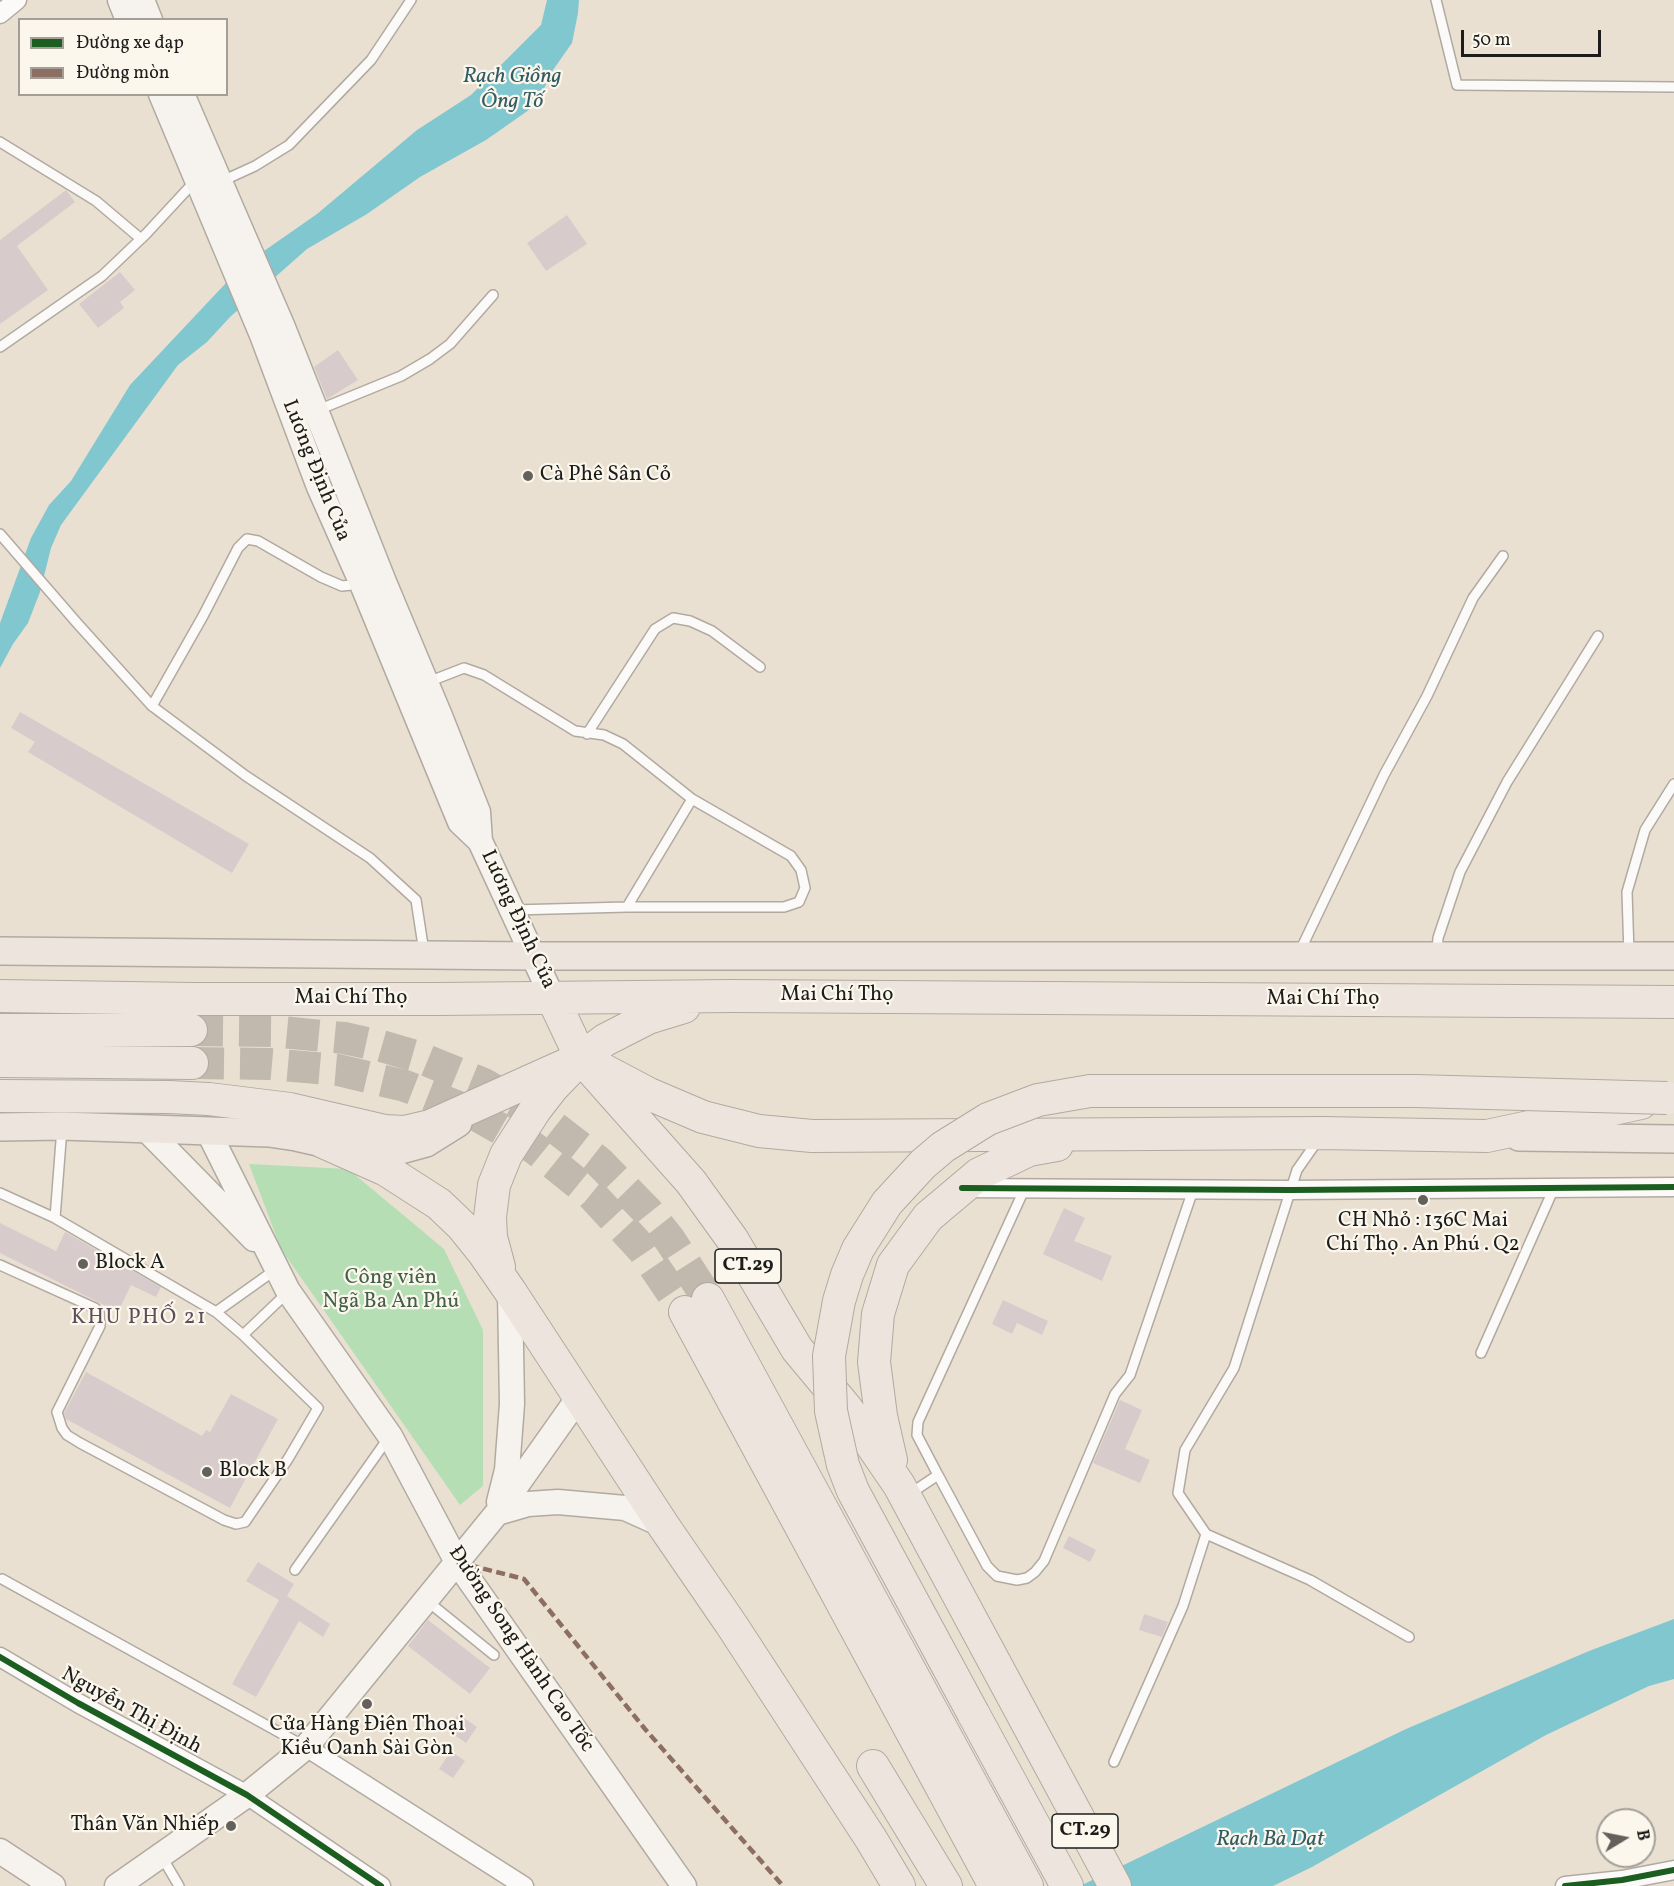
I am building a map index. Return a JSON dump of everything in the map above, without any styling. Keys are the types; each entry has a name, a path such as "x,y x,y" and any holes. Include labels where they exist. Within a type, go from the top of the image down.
{"highway":[{"name":"Mai Chí Thọ","path":"0,996 192,999 554,999 732,996 1674,1002"},
{"path":"510,1291 501,1274 491,1237 490,1217 494,1185 506,1155 552,1088 581,1058 605,1040 648,1018 732,996"},
{"path":"554,999 581,1058 649,1094 703,1117 732,1126 776,1133 812,1136 1322,1133 1487,1136 1670,1098"},
{"path":"0,1030 191,1030"},
{"path":"0,1096 209,1099 290,1109 385,1131 404,1132 430,1126 581,1058"},
{"name":"CT.29","path":"581,1058 691,1182 732,1239 797,1349 847,1409 902,1491 1114,1886"},
{"path":"0,1061 192,1063"},
{"path":"1067,1886 865,1516 843,1465 831,1411 830,1356 839,1301 858,1249 887,1203 923,1164 965,1132 1012,1109 1064,1094 1116,1090 1415,1091 1670,1098"},
{"path":"902,1491 886,1444 874,1362 878,1314 893,1265 928,1217 979,1174 1029,1150 1110,1134"},
{"path":"323,1142 387,1170 439,1204 462,1226 510,1291 663,1525 731,1624 899,1886"},
{"path":"697,1305 930,1736 1027,1886"},
{"path":"930,1736 995,1886"},
{"path":"873,1766 946,1886"}],"main road":[{"path":"120,0 127,18"},
{"path":"142,0 149,18"},
{"name":"Lương Định Của","path":"162,96 208,180 272,330 317,410 478,812 480,841 554,999"},
{"name":"Lương Định Của","path":"183,96 208,180"},
{"name":"Lương Định Của","path":"272,330 320,488 460,822 480,841"},
{"name":"Mai Chí Thọ","path":"0,951 533,956 1674,956"},
{"path":"0,1126 269,1133 369,1152 397,1151 413,1148 439,1137 485,1102"},
{"name":"Đường Song Hành Cao Tốc","path":"147,1129 274,1262"},
{"name":"Đường Song Hành Cao Tốc","path":"208,1131 288,1291 390,1436 457,1562 684,1886"},
{"path":"1487,1136 1674,1139"},
{"path":"497,1513 507,1470 512,1404 510,1291"},
{"path":"117,1886 248,1795 306,1747 497,1513 579,1397"},
{"path":"497,1513 528,1504 558,1502 625,1508 663,1525"},
{"path":"0,1851 53,1886"}],"street":[{"path":"0,14 17,0"},
{"path":"962,1188 1290,1190 1674,1187"},
{"name":"Nguyễn Thị Định","path":"0,1657 78,1703 248,1795 381,1886"},
{"path":"306,1747 524,1886"},
{"path":"1564,1886 1622,1880 1674,1870"}],"lane":[{"path":"0,348 102,276 141,238 208,180 255,166 289,145 371,60 411,0"},
{"path":"1436,0 1457,86 1674,87"},
{"path":"0,142 96,201 141,238"},
{"path":"317,410 401,376 430,359 450,344 493,295"},
{"path":"0,534 152,706 246,776 370,858 416,900 424,954"},
{"path":"152,706 238,548 247,539 258,541 321,577 342,586 362,584"},
{"path":"1298,956 1384,775 1427,696 1473,598 1503,556"},
{"path":"587,734 655,629 673,618 690,621 712,631 760,667"},
{"path":"1436,956 1438,938 1460,872 1507,782 1598,636"},
{"path":"426,683 464,668 484,675 575,731 604,735 623,744 692,799 791,856 801,870 805,888 799,902 784,907 512,910"},
{"path":"1629,956 1628,892 1645,830 1674,784"},
{"path":"627,907 692,799"},
{"path":"55,1218 62,1126"},
{"path":"1322,1133 1296,1170 1234,1368 1185,1450 1178,1494 1206,1534 1310,1580 1409,1637"},
{"path":"1481,1353 1554,1188"},
{"path":"1024,1190 918,1422 917,1435 987,1566 997,1576 1009,1580 1027,1578 1044,1561 1115,1395 1130,1376 1193,1190"},
{"path":"0,1193 55,1218 216,1312 318,1408 288,1459 245,1522 236,1524 224,1520 67,1434 62,1428 57,1412 100,1326 99,1313 95,1308 0,1265"},
{"path":"216,1312 274,1262"},
{"path":"243,1335 288,1291"},
{"path":"295,1570 390,1436"},
{"path":"902,1491 938,1475"},
{"path":"1114,1762 1183,1606 1206,1534"},
{"path":"2,1579 306,1747"},
{"path":"426,1600 494,1655"},
{"path":"160,1855 179,1886"}],"green space":[{"name":"Công viên Ngã Ba An Phú","path":"249,1164 348,1169 444,1249 483,1330 483,1486 460,1505 281,1249"}],"water":[{"name":"Rạch Giồng Ông Tố","path":"547,0 579,0 578,13 572,43 553,70 536,105 486,140 420,177 367,214 307,249 230,317 207,342 178,365 61,525 51,548 40,592 28,623 0,668 0,623 31,538 49,505 71,481 130,385 241,267 317,214 417,130 471,95 541,25"},
{"name":"Rạch Bà Dạt","path":"1674,1619 1674,1679 1649,1686 1546,1735 1312,1867 1273,1886 1080,1886 1406,1729 1589,1651"}],"building":[{"path":"66,190 75,202 17,246 48,290 0,324 0,240"},
{"path":"567,215 587,244 546,271 527,243"},
{"path":"120,272 135,290 120,302 124,308 98,328 79,304"},
{"path":"338,350 358,380 327,399 314,367"},
{"path":"20,712 249,844 232,873 28,752 35,742 11,728"},
{"path":"1064,1208 1085,1218 1074,1241 1112,1256 1102,1281 1043,1254"},
{"name":"Block A","path":"0,1223 56,1251 65,1232 161,1287 156,1297 131,1285 118,1312 0,1253"},
{"path":"1003,1300 1048,1321 1042,1335 1017,1323 1012,1334 992,1324"},
{"name":"Block B","path":"86,1372 202,1436 206,1430 210,1432 231,1394 278,1419 230,1508 66,1419 64,1413"},
{"path":"1120,1400 1142,1410 1125,1449 1150,1460 1140,1483 1093,1463"},
{"path":"1069,1536 1096,1550 1090,1562 1063,1548"},
{"path":"258,1562 294,1584 287,1596 330,1624 323,1637 299,1621 256,1697 232,1684 279,1600 246,1581"},
{"path":"1144,1614 1168,1622 1162,1637 1139,1630"},
{"path":"428,1620 490,1668 470,1694 408,1646"},
{"path":"458,1714 477,1727 466,1743 447,1730"},
{"path":"451,1751 465,1761 453,1778 439,1769"}],"tunnel":[{"path":"191,1030 271,1031 344,1038 416,1056 484,1084 544,1119 599,1162 648,1212 670,1240 708,1299"},
{"path":"192,1063 269,1064 338,1070 405,1086 469,1111 534,1148 592,1195 643,1250 685,1312"}],"marked path":[{"path":"457,1562 524,1579 645,1729 783,1886"}],"cycle path":[{"path":"962,1188 1290,1190 1674,1187"},
{"path":"0,1657 78,1703 247,1795 381,1886"},
{"path":"1565,1886 1622,1880 1674,1870"}],"place":[{"name":"Cà Phê Sân Cỏ","path":"528,476"},
{"name":"CH Nhỏ : 136C Mai Chí Thọ . An Phú . Q2","path":"1423,1200"},
{"name":"Block A","path":"83,1264"},
{"name":"Block B","path":"207,1472"},
{"name":"Cửa Hàng Điện Thoại Kiều Oanh Sài Gòn","path":"367,1704"},
{"name":"Thân Văn Nhiếp","path":"231,1826"}],"district":[{"name":"KHU PHỐ 21","path":"139,1319"}]}
